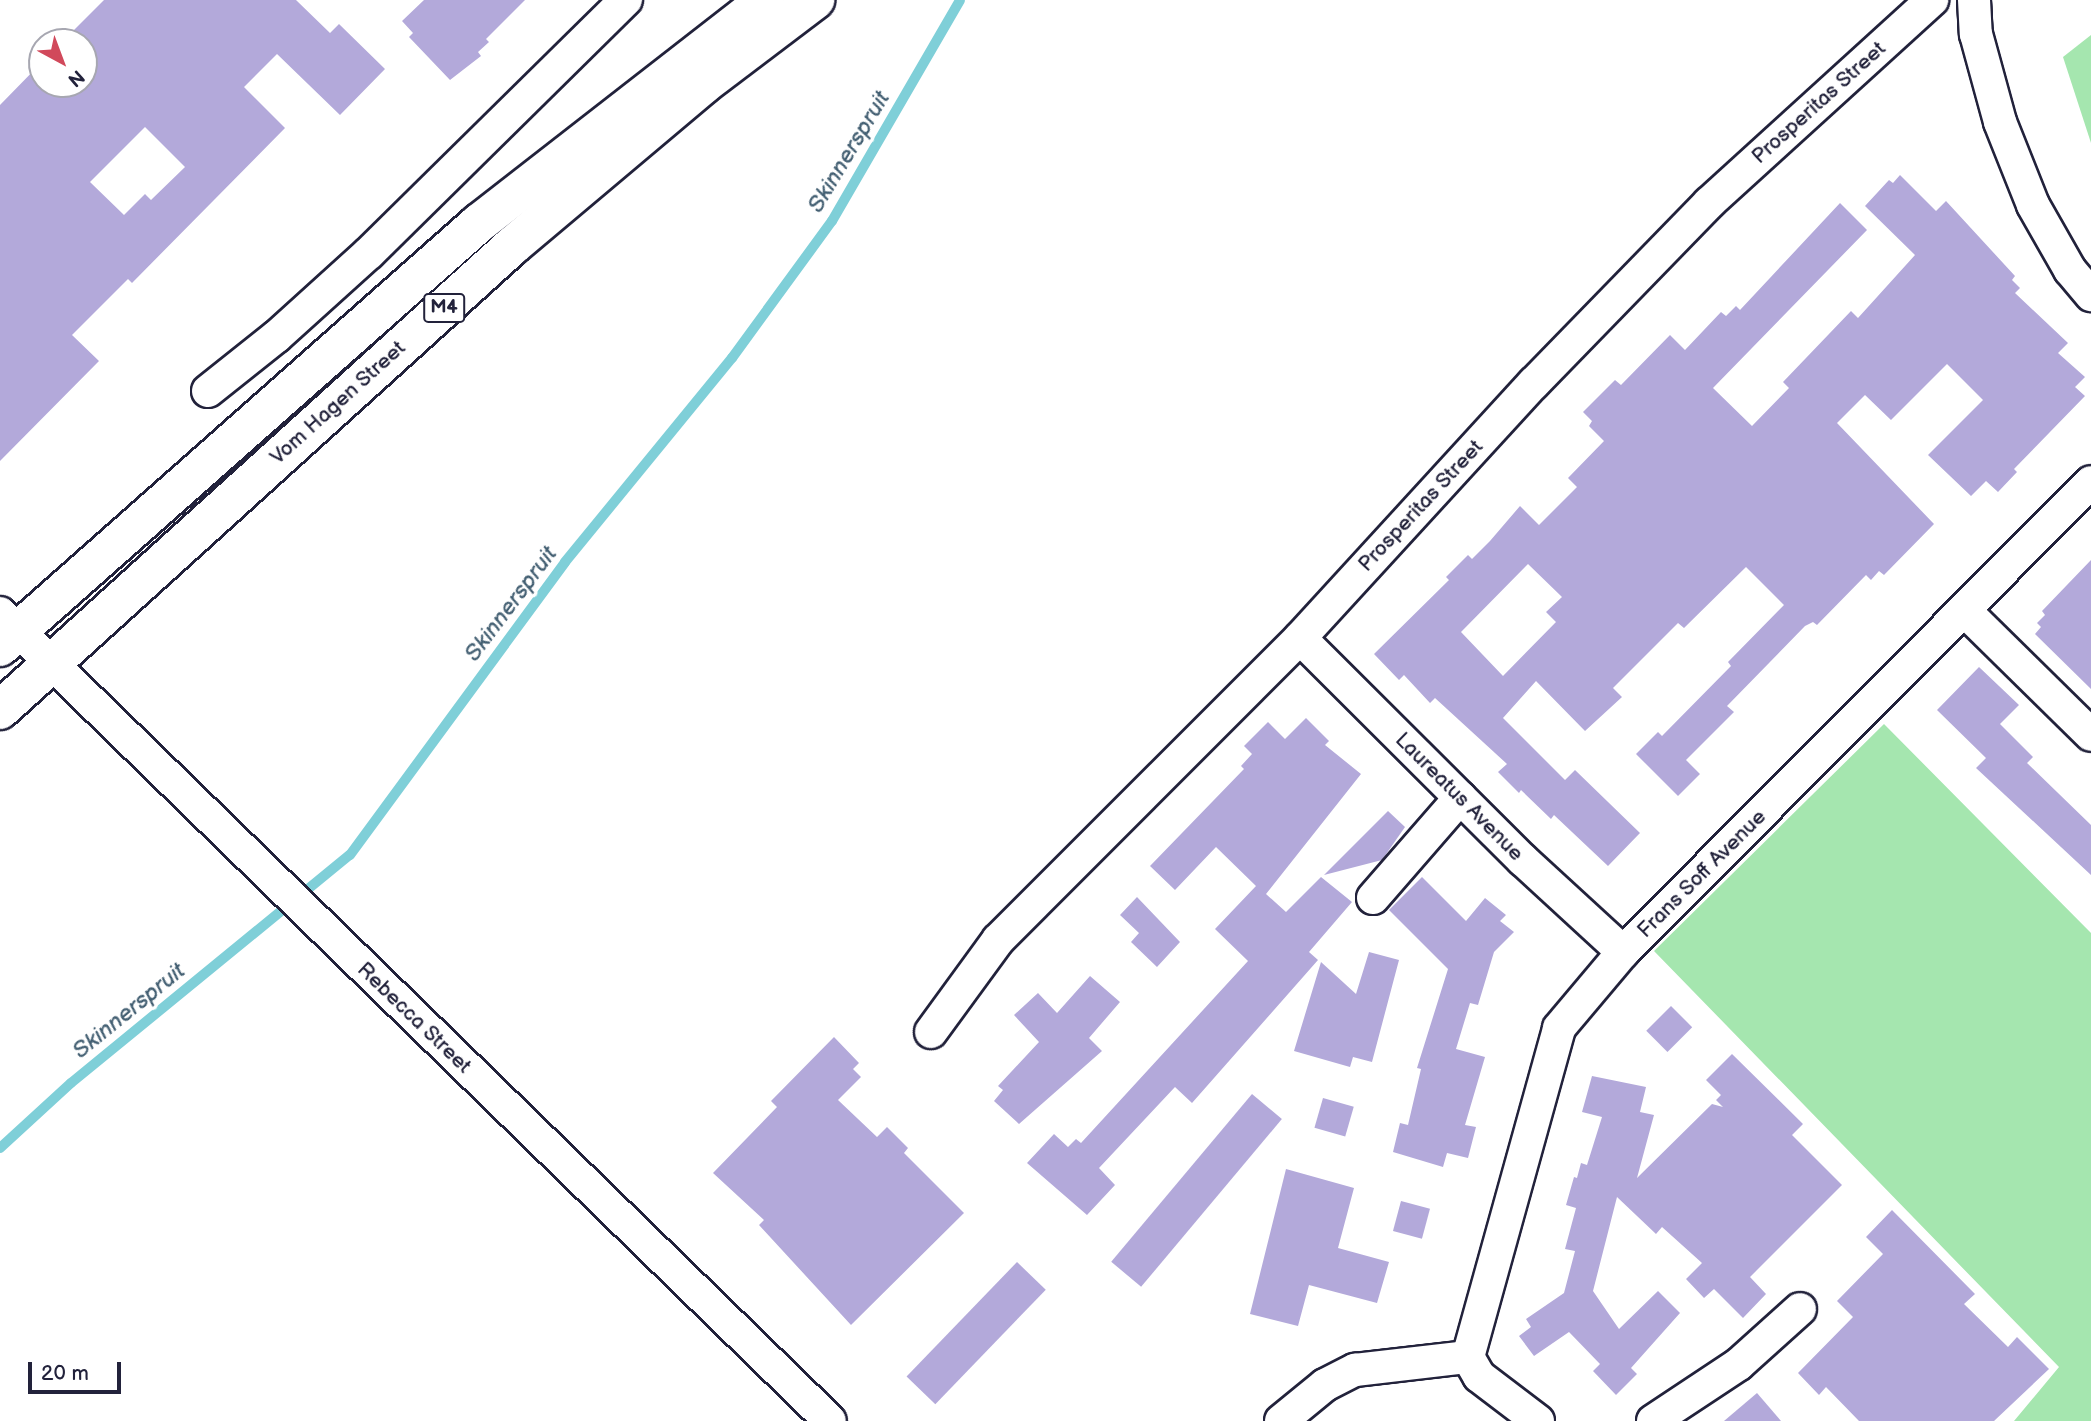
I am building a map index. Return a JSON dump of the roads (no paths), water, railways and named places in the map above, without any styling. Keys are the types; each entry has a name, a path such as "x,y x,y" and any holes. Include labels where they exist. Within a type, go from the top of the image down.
{"main road":[{"name":"Vom Hagen Street","path":"6,630 480,223 765,0"},
{"name":"Vom Hagen Street","path":"0,710 512,246 703,85 815,0"}],"street":[{"path":"208,391 276,337 369,253 626,0"},
{"name":"Prosperitas Street","path":"931,1032 998,940 1300,638 1534,383 1709,203 1932,0"},
{"path":"1974,0 1976,34 2000,122 2033,205 2070,270 2091,295"},
{"name":"Frans Soff Avenue","path":"1468,1357 1559,1028 1623,952 2091,482"},
{"path":"1964,610 2091,735"},
{"name":"Rebecca Street","path":"6,630 51,663 235,846 830,1421"},
{"name":"Laureatus Avenue","path":"1300,638 1460,798 1623,952"},
{"path":"1373,898 1460,798"},
{"path":"1653,1421 1739,1364 1800,1309"},
{"path":"1292,1414 1325,1385 1354,1370 1468,1357 1479,1376 1538,1421"}],"waterway":[{"name":"Skinnerspruit","path":"0,1148 71,1083 350,855 565,562 732,358 832,221 960,0"}]}
